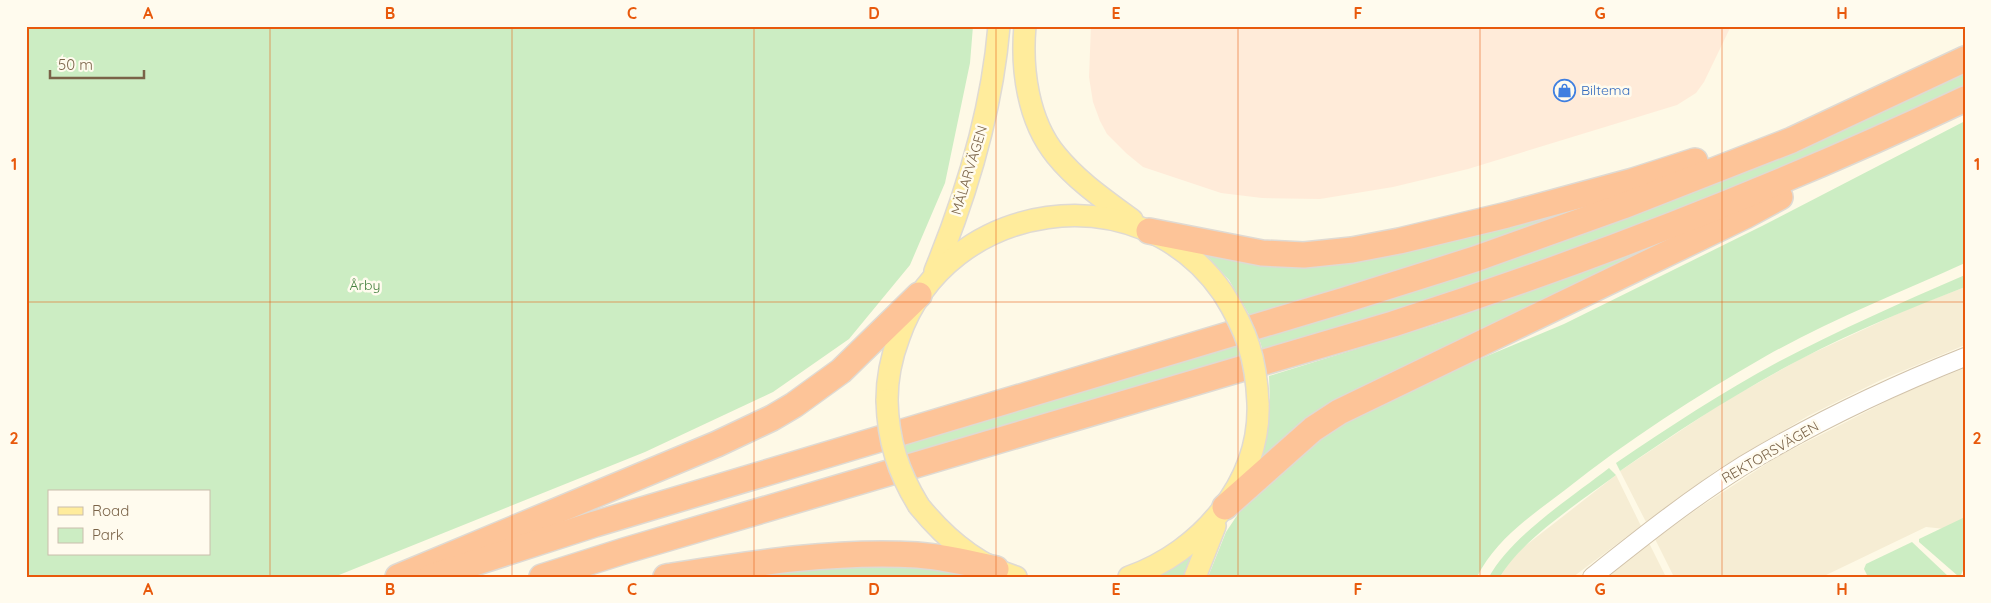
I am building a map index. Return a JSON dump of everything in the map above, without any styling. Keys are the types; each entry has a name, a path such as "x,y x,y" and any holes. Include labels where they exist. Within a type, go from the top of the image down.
{"highway":[{"path":"431,577 605,521 1335,303 1475,259 1623,206 1792,140 1965,59"},
{"path":"542,577 624,551 1393,324 1587,258 1735,200 1866,145 1965,99"},
{"path":"1145,228 1262,253 1304,255 1352,250 1399,241 1506,215 1633,181 1760,140 1792,140"},
{"path":"1222,511 1313,430 1339,412 1745,216 1829,169 1866,145"},
{"path":"398,577 717,444 772,418 794,405 841,371 925,288"},
{"path":"666,577 750,564 870,554 919,556 1007,574"}],"main road":[{"name":"MÄLARVÄGEN","path":"925,288 944,249 978,149 991,90 999,26"},
{"path":"1024,26 1025,78 1036,117 1055,154 1084,184 1145,228 1184,252 1214,279 1235,312 1251,347 1257,376 1258,403 1253,445 1245,471 1222,511 1195,577"},
{"path":"1007,574 970,556 952,542 919,506 902,475 895,455 888,422 887,388 892,357 904,322 925,288 953,258 979,239 1012,224 1056,215 1104,217 1145,228"},
{"path":"1129,577 1149,570 1177,554 1203,533 1222,511"}],"street":[{"name":"REKTORSVÄGEN","path":"1592,577 1673,513 1752,461 1798,434 1884,392 1965,356"}],"shaded area":[{"path":"1091,26 1731,26 1704,82 1696,93 1677,105 1468,169 1393,187 1320,199 1262,198 1221,193 1143,167 1107,134 1100,121 1093,102 1089,77"},
{"path":"1965,287 1965,345 1881,380 1808,416 1717,470 1646,522 1620,471 1722,403 1802,358 1908,309"},
{"path":"1965,368 1965,531 1926,527 1822,577 1674,577 1655,539 1777,457 1907,391"},
{"path":"1616,475 1641,526 1573,577 1500,577 1510,561 1525,546"},
{"path":"1649,543 1666,577 1607,577"}],"green space":[{"name":"Årby","path":"26,26 973,26 970,63 945,183 910,265 849,339 773,392 645,452 334,577 26,577"},
{"path":"1965,71 1965,89 1763,179 1426,303 1263,352 1259,338"},
{"path":"1965,121 1965,263 1790,343 1688,403 1638,436 1528,518 1504,539 1485,563 1477,577 1208,577 1226,532 1242,508 1316,436 1463,366 1564,324 1762,226"},
{"path":"1627,191 1499,239 1251,318 1229,280 1206,255 1254,261"},
{"path":"1693,233 1262,460 1270,403 1269,376 1440,323"},
{"path":"1965,275 1965,287 1861,330 1801,359 1709,412 1620,471 1616,463 1696,410 1757,373 1847,328"},
{"path":"1238,344 1243,361 905,458 900,443"},
{"path":"1609,468 1616,475 1537,535 1522,549 1500,577 1489,577 1499,562 1527,532"},
{"path":"1965,517 1965,565 1961,575 1958,576 1919,542 1919,539"},
{"path":"1912,542 1949,577 1868,577 1864,569 1866,564"},
{"path":"1189,554 1191,558 1184,577 1151,577"},
{"path":"908,564 971,577 718,577 757,572"}],"place":[{"name":"Biltema","path":"1565,90"}]}
